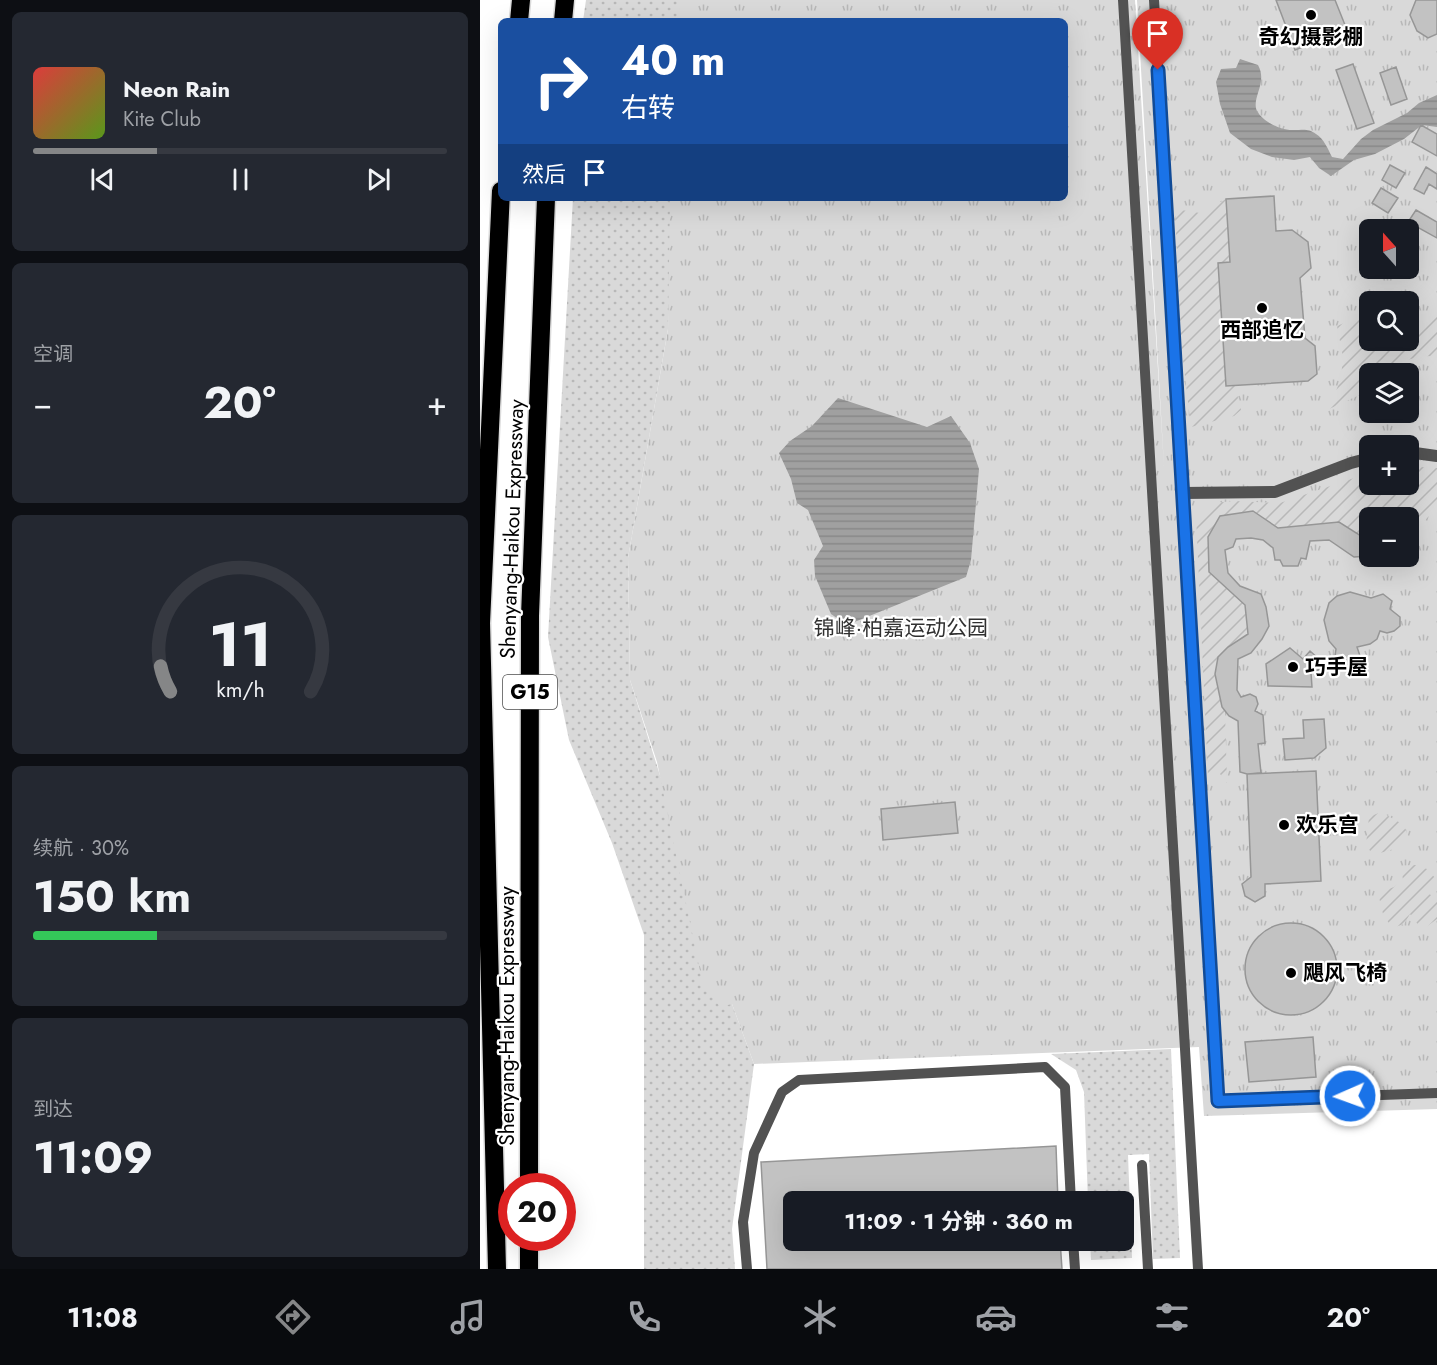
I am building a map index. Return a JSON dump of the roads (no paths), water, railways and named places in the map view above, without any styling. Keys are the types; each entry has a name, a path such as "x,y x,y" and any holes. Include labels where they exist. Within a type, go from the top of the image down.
{"highway":[{"path":"519,18 521,0"},
{"path":"563,18 565,0"},
{"name":"Shenyang-Haikou Expressway","path":"497,1269 481,623 501,201"},
{"name":"Shenyang-Haikou Expressway","path":"529,1173 530,616 546,201"},
{"path":"529,1251 529,1269"}],"street":[{"path":"1419,454 1437,456"},
{"path":"1183,493 1275,492 1359,461"}],"lane":[{"path":"1123,0 1198,1269"},
{"path":"1154,0 1218,1101 1437,1093"},
{"path":"747,1269 743,1222 754,1153 782,1092 799,1080 1045,1067 1065,1087 1070,1191"},
{"path":"1142,1165 1148,1269"},
{"path":"1074,1251 1075,1269"}],"place":[{"name":"奇幻摄影棚","path":"1311,15"},
{"name":"西部追忆","path":"1262,308"},
{"name":"巧手屋","path":"1293,667"},
{"name":"欢乐宫","path":"1284,825"},
{"name":"飓风飞椅","path":"1291,973"}],"park label":[{"name":"锦峰·柏嘉运动公园","path":"901,628"}]}
